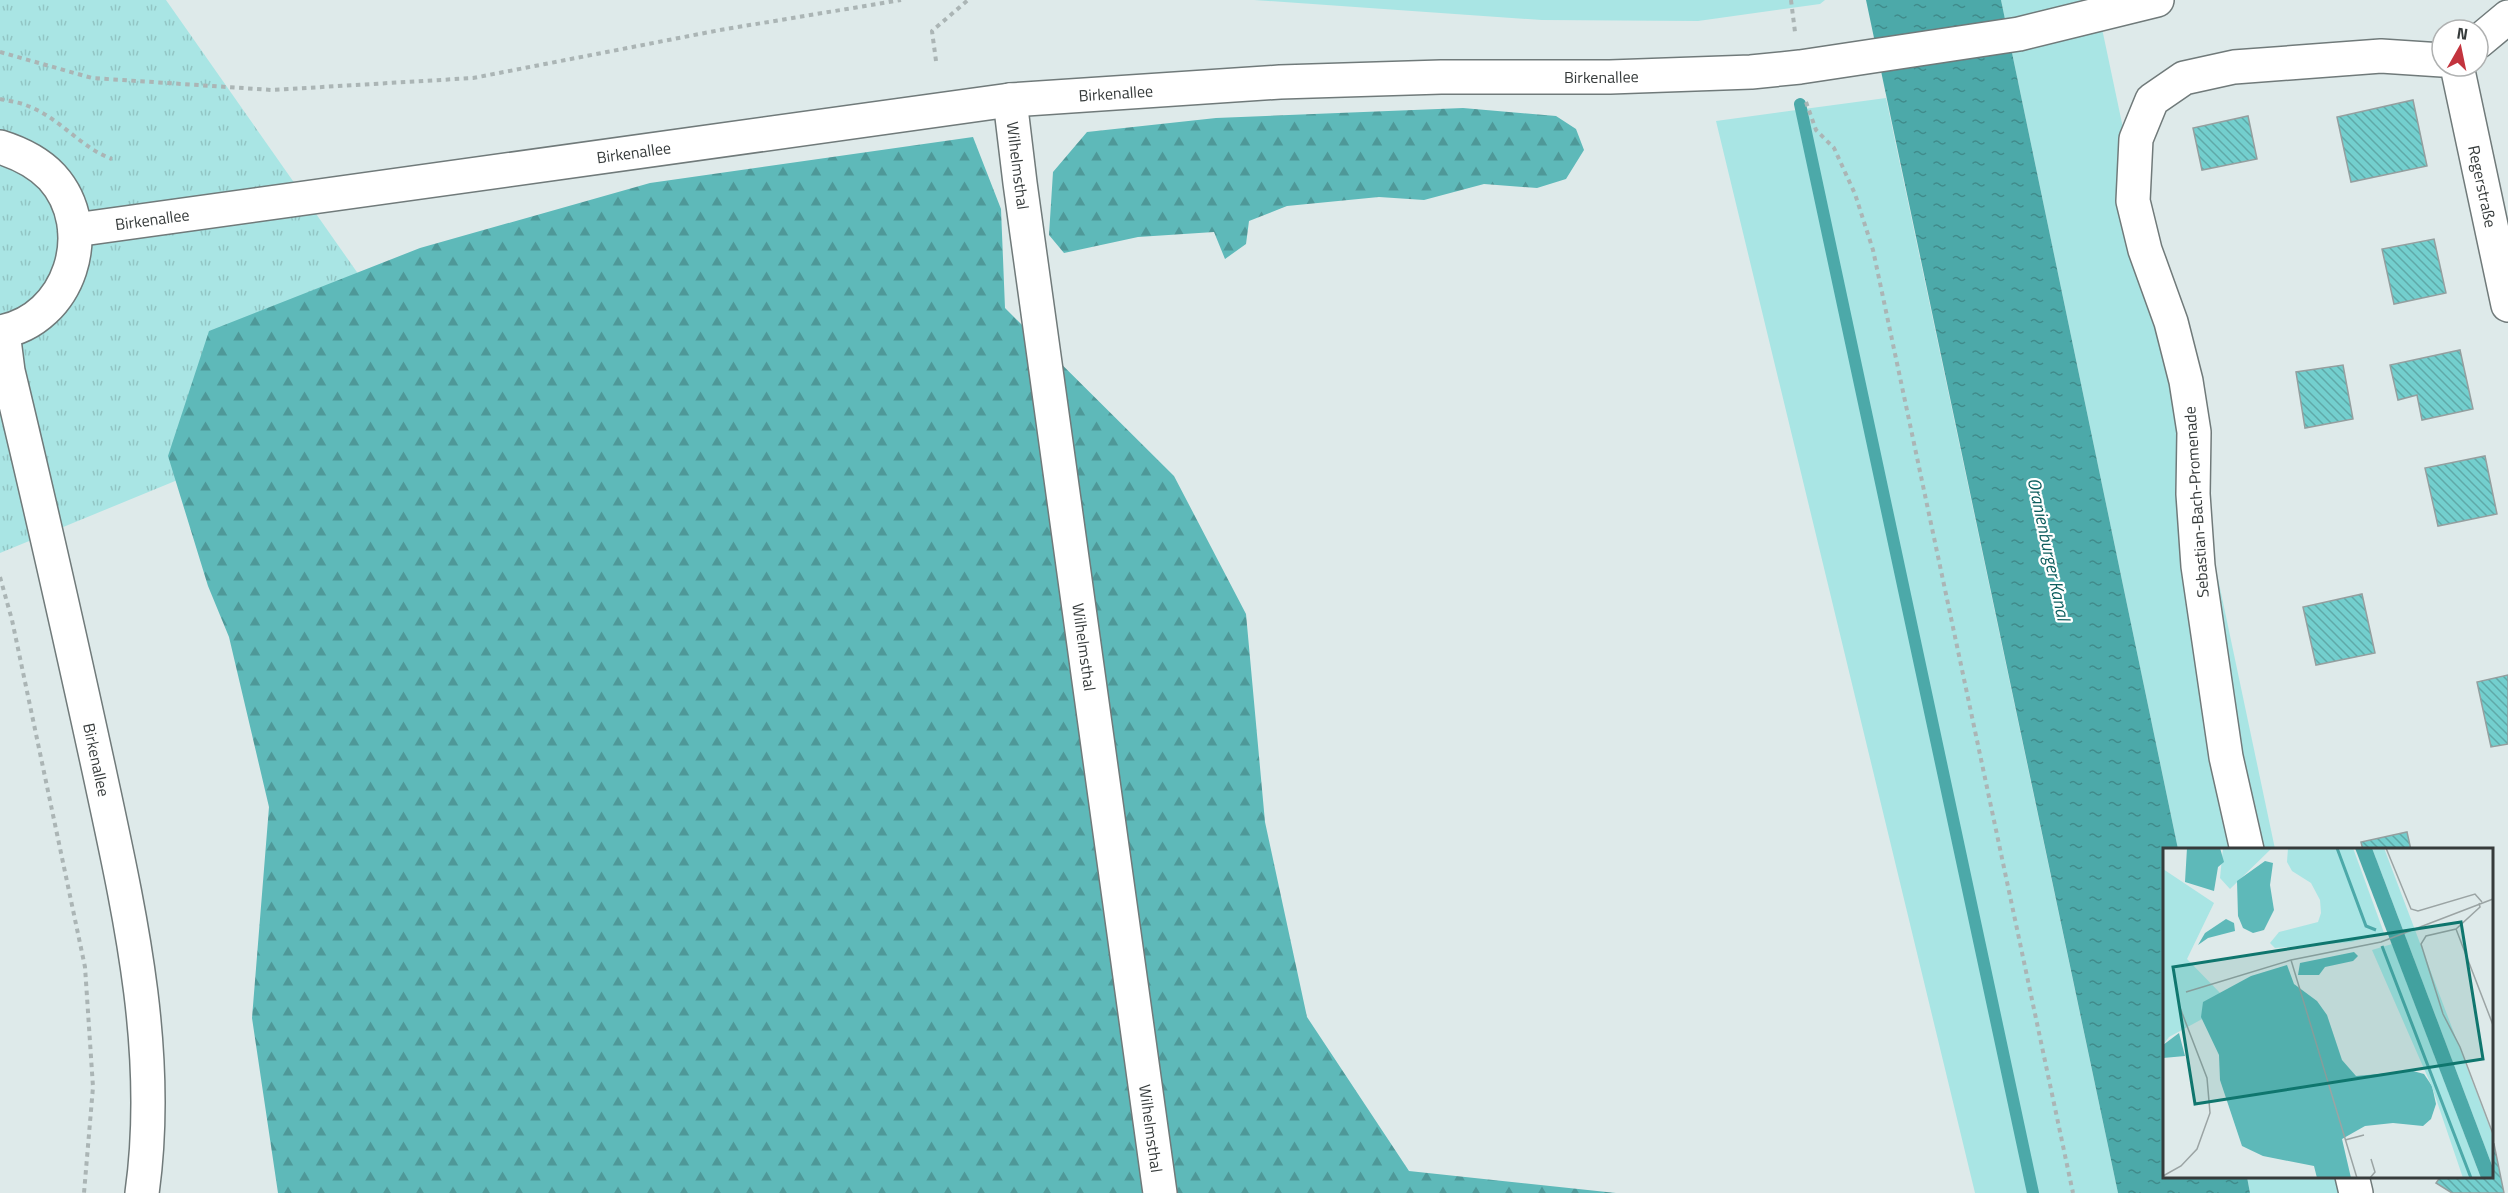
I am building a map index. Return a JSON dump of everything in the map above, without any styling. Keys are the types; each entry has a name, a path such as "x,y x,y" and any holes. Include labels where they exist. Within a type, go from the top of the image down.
{"street":[{"name":"Birkenallee","path":"75,230 1010,100 1280,82 1441,77 1610,77 1751,72 1800,67 2019,34 2157,0"},
{"path":"2490,32 2508,17"},
{"name":"Sebastian-Bach-Promenade","path":"2247,848 2226,757 2198,566 2193,494 2194,432 2186,381 2171,322 2145,250 2133,201 2136,140 2152,100 2184,78 2234,68 2381,56 2430,59"},
{"name":"Regerstraße","path":"2460,78 2508,305"},
{"name":"Wilhelmsthal","path":"1010,100 1160,1193"},
{"name":"Birkenallee","path":"0,147 28,158 52,177 68,201 75,230 75,252 70,274 59,294 44,311 25,324 2,332 8,371 85,705 121,875 142,990 148,1092 147,1157 142,1193"},
{"path":"2352,1178 2356,1193"}],"path":[{"path":"0,52 92,78 272,90 473,78 720,30 901,0"},
{"path":"936,61 932,31 968,0"},
{"path":"1791,0 1795,35"},
{"path":"1800,67 1804,97 1816,130 1834,148 1855,194 1873,250 2073,1193"},
{"path":"0,99 29,106 50,118 91,150 112,159"},
{"path":"0,577 12,620 85,967 93,1087 84,1193"}],"green space":[{"path":"0,0 166,0 373,295 197,472 0,553"},
{"path":"1254,0 1825,0 1820,4 1698,21 1542,20"},
{"path":"2001,0 2096,0 2275,848 2178,848"},
{"path":"1886,98 2118,1193 1975,1193 1716,121"},
{"path":"1463,108 1556,116 1576,129 1584,150 1566,179 1537,188 1484,184 1424,200 1379,197 1287,206 1249,221 1246,244 1225,259 1214,232 1138,237 1064,253 1049,235 1053,172 1087,132 1216,118"},
{"path":"973,137 1001,209 1005,308 1174,476 1246,614 1265,822 1307,1017 1409,1171 1616,1193 278,1193 252,1018 269,807 229,637 208,586 168,456 209,331 420,248 650,183"},
{"path":"2247,1178 2344,1178 2348,1193 2250,1193"}],"water":[{"name":"Oranienburger Kanal","path":"1866,0 2001,0 2178,848 2163,848 2163,1178 2247,1178 2250,1193 2118,1193"}],"building":[{"path":"2413,100 2427,166 2351,182 2337,117"},
{"path":"2248,116 2257,159 2202,170 2193,128"},
{"path":"2434,239 2446,293 2394,304 2382,249"},
{"path":"2460,350 2473,409 2422,420 2417,395 2398,400 2390,365"},
{"path":"2343,365 2353,419 2305,428 2296,372"},
{"path":"2485,456 2497,514 2438,526 2425,468"},
{"path":"2362,594 2375,653 2316,665 2303,607"},
{"path":"2508,675 2508,744 2491,747 2477,682"},
{"path":"2407,832 2411,848 2362,848 2361,842"},
{"path":"2493,1144 2504,1193 2452,1193 2436,1183 2440,1178 2493,1178"}],"waterway":[{"path":"1800,104 2033,1193"}]}
